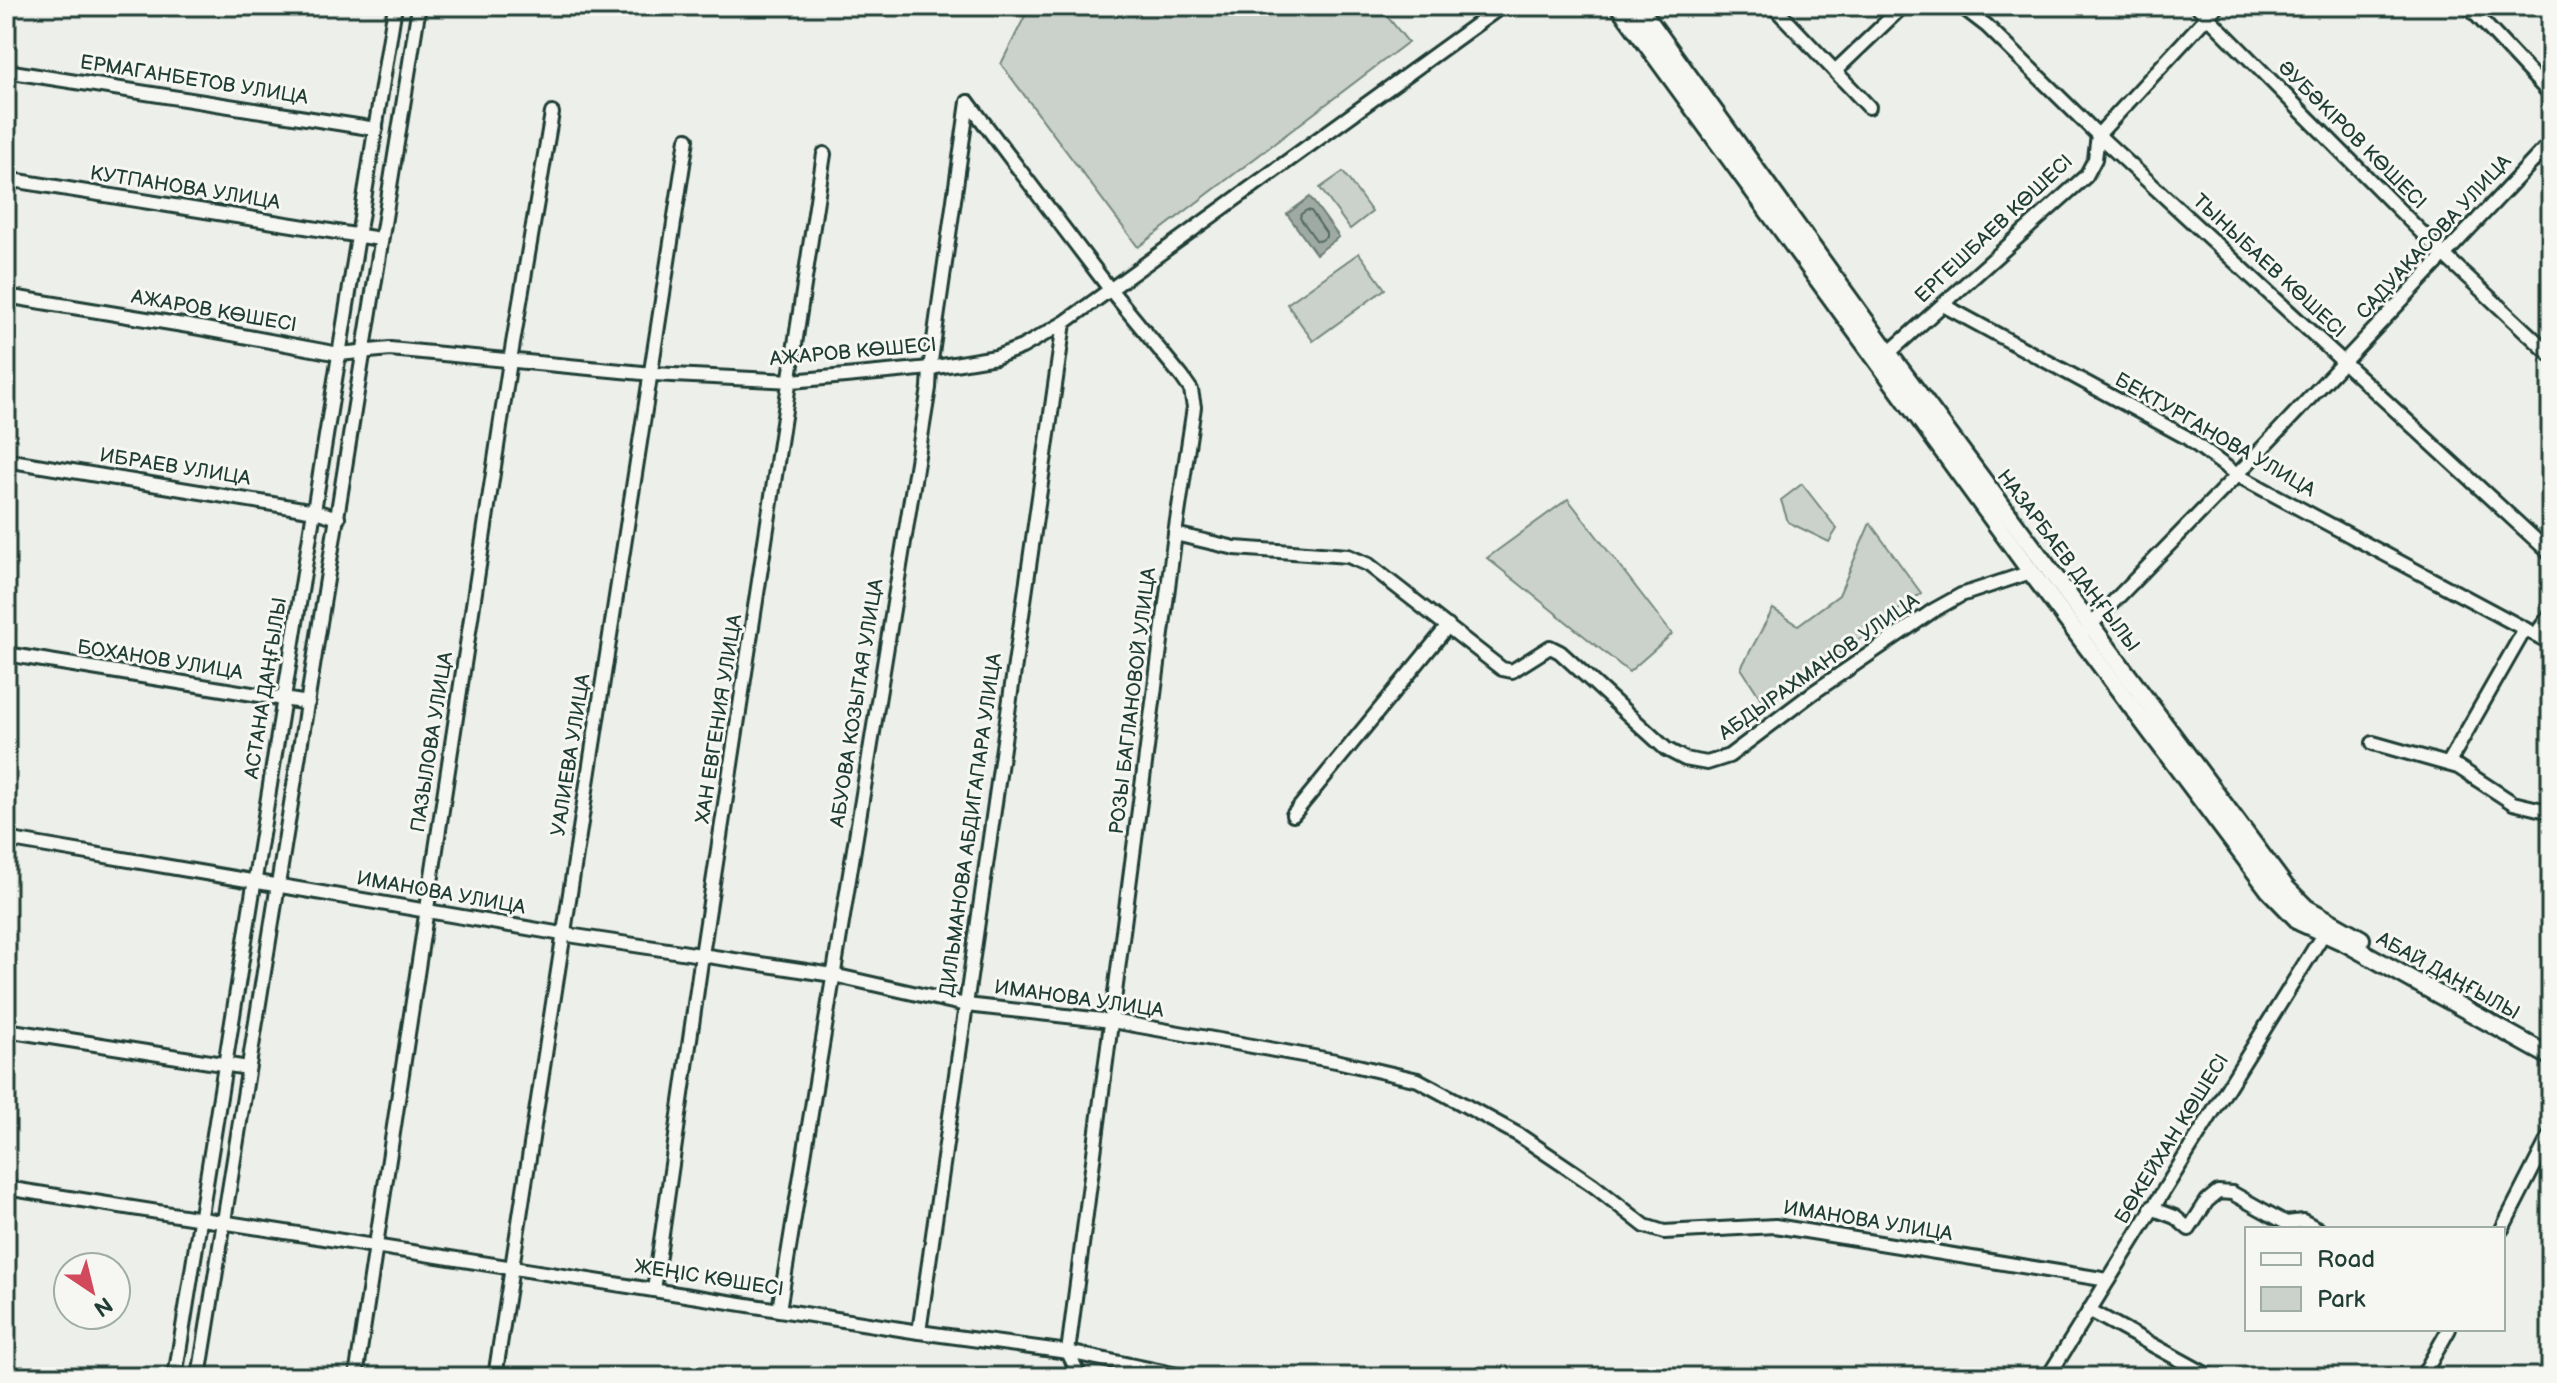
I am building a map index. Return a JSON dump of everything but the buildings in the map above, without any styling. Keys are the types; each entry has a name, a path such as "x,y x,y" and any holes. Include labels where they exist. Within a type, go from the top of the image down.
{"main road":[{"name":"НАЗАРБАЕВ ДАҢҒЫЛЫ","path":"1619,6 2085,630 2286,888 2327,928 2551,1045"},
{"name":"НАЗАРБАЕВ ДАҢҒЫЛЫ","path":"1638,6 2031,572 2085,630"},
{"name":"АБАЙ ДАҢҒЫЛЫ","path":"2327,928 2346,943 2551,1057"}],"street":[{"name":"АСТАНА ДАҢҒЫЛЫ","path":"175,1377 395,6"},
{"path":"199,1377 419,6"},
{"name":"АЖАРОВ КӨШЕСІ","path":"6,296 339,354 390,349 653,374 792,381 930,368 996,357 1022,347 1064,323 1502,6"},
{"path":"1773,6 1869,107"},
{"path":"1836,70 1903,6"},
{"name":"ТЫНЫБАЕВ КӨШЕСІ","path":"1961,6 1987,26 2098,135 2551,554"},
{"name":"ӘУБӘКІРОВ КӨШЕСІ","path":"2197,6 2444,255 2551,355"},
{"name":"ЕРГЕШБАЕВ КӨШЕСІ","path":"1883,358 2086,176 2095,159 2098,135 2217,6"},
{"path":"2468,6 2551,95"},
{"name":"ЕРМАГАНБЕТОВ УЛИЦА","path":"6,71 376,129"},
{"name":"РОЗЫ БАГЛАНОВОЙ УЛИЦА","path":"968,102 1191,390 1194,407 1068,1352"},
{"name":"АБУОВА КОЗЫТАЯ УЛИЦА","path":"779,1310 929,388 968,102"},
{"name":"ПАЗЫЛОВА УЛИЦА","path":"356,1377 510,361 552,113"},
{"name":"УАЛИЕВА УЛИЦА","path":"495,1377 562,934 653,374 687,139"},
{"name":"САДУАКАСОВА УЛИЦА","path":"2085,630 2237,475 2551,142"},
{"name":"ХАН ЕВГЕНИЯ УЛИЦА","path":"654,1290 824,154"},
{"name":"КУТПАНОВА УЛИЦА","path":"6,179 380,239"},
{"name":"БЕКТУРГАНОВА УЛИЦА","path":"1943,305 2179,433 2237,475 2551,643"},
{"name":"ДИЛЬМАНОВА АБДИГАПАРА УЛИЦА","path":"919,1332 1064,323"},
{"name":"ИБРАЕВ УЛИЦА","path":"6,460 315,511 338,518"},
{"name":"АБДЫРАХМАНОВ УЛИЦА","path":"1175,534 1235,548 1348,556 1369,565 1502,669 1512,671 1550,647 1560,652 1666,749 1685,759 1707,763 1729,756 1814,692 1934,610 1961,595 2031,572"},
{"path":"2448,764 2531,631 2551,614"},
{"path":"1293,815 1448,626"},
{"name":"БОХАНОВ УЛИЦА","path":"6,654 308,703"},
{"path":"2373,743 2458,767 2513,803 2551,812"},
{"name":"ИМАНОВА УЛИЦА","path":"6,839 562,934 833,975 966,1005 1112,1021 1336,1061 1418,1080 1519,1135 1593,1185 1645,1226 1664,1232 1775,1226 2108,1280"},
{"name":"БӨКЕЙХАН КӨШЕСІ","path":"2048,1377 2327,928"},
{"path":"6,1030 248,1068"},
{"path":"2503,1227 2551,1133"},
{"path":"6,1188 201,1219"},
{"path":"2151,1208 2175,1217 2189,1229 2207,1201 2218,1192 2232,1193 2286,1223 2303,1221 2314,1227"},
{"name":"ЖЕҢІС КӨШЕСІ","path":"201,1219 919,1332 1068,1352 1187,1377"},
{"path":"2089,1310 2211,1377"},
{"path":"2422,1377 2448,1331"},
{"path":"1068,1352 1080,1377"}],"green space":[{"path":"1030,6 1379,6 1408,42 1138,247 1001,64"},
{"path":"1343,172 1372,212 1350,229 1320,188"},
{"path":"1359,253 1385,289 1313,341 1287,304"},
{"path":"1802,484 1837,529 1829,542 1788,522 1781,500"},
{"path":"1568,499 1672,634 1629,672 1487,558"},
{"path":"1870,523 1921,593 1765,705 1741,668 1773,609 1798,625 1839,595"}],"water":[{"path":"1310,197 1339,237 1316,254 1287,214"}]}
